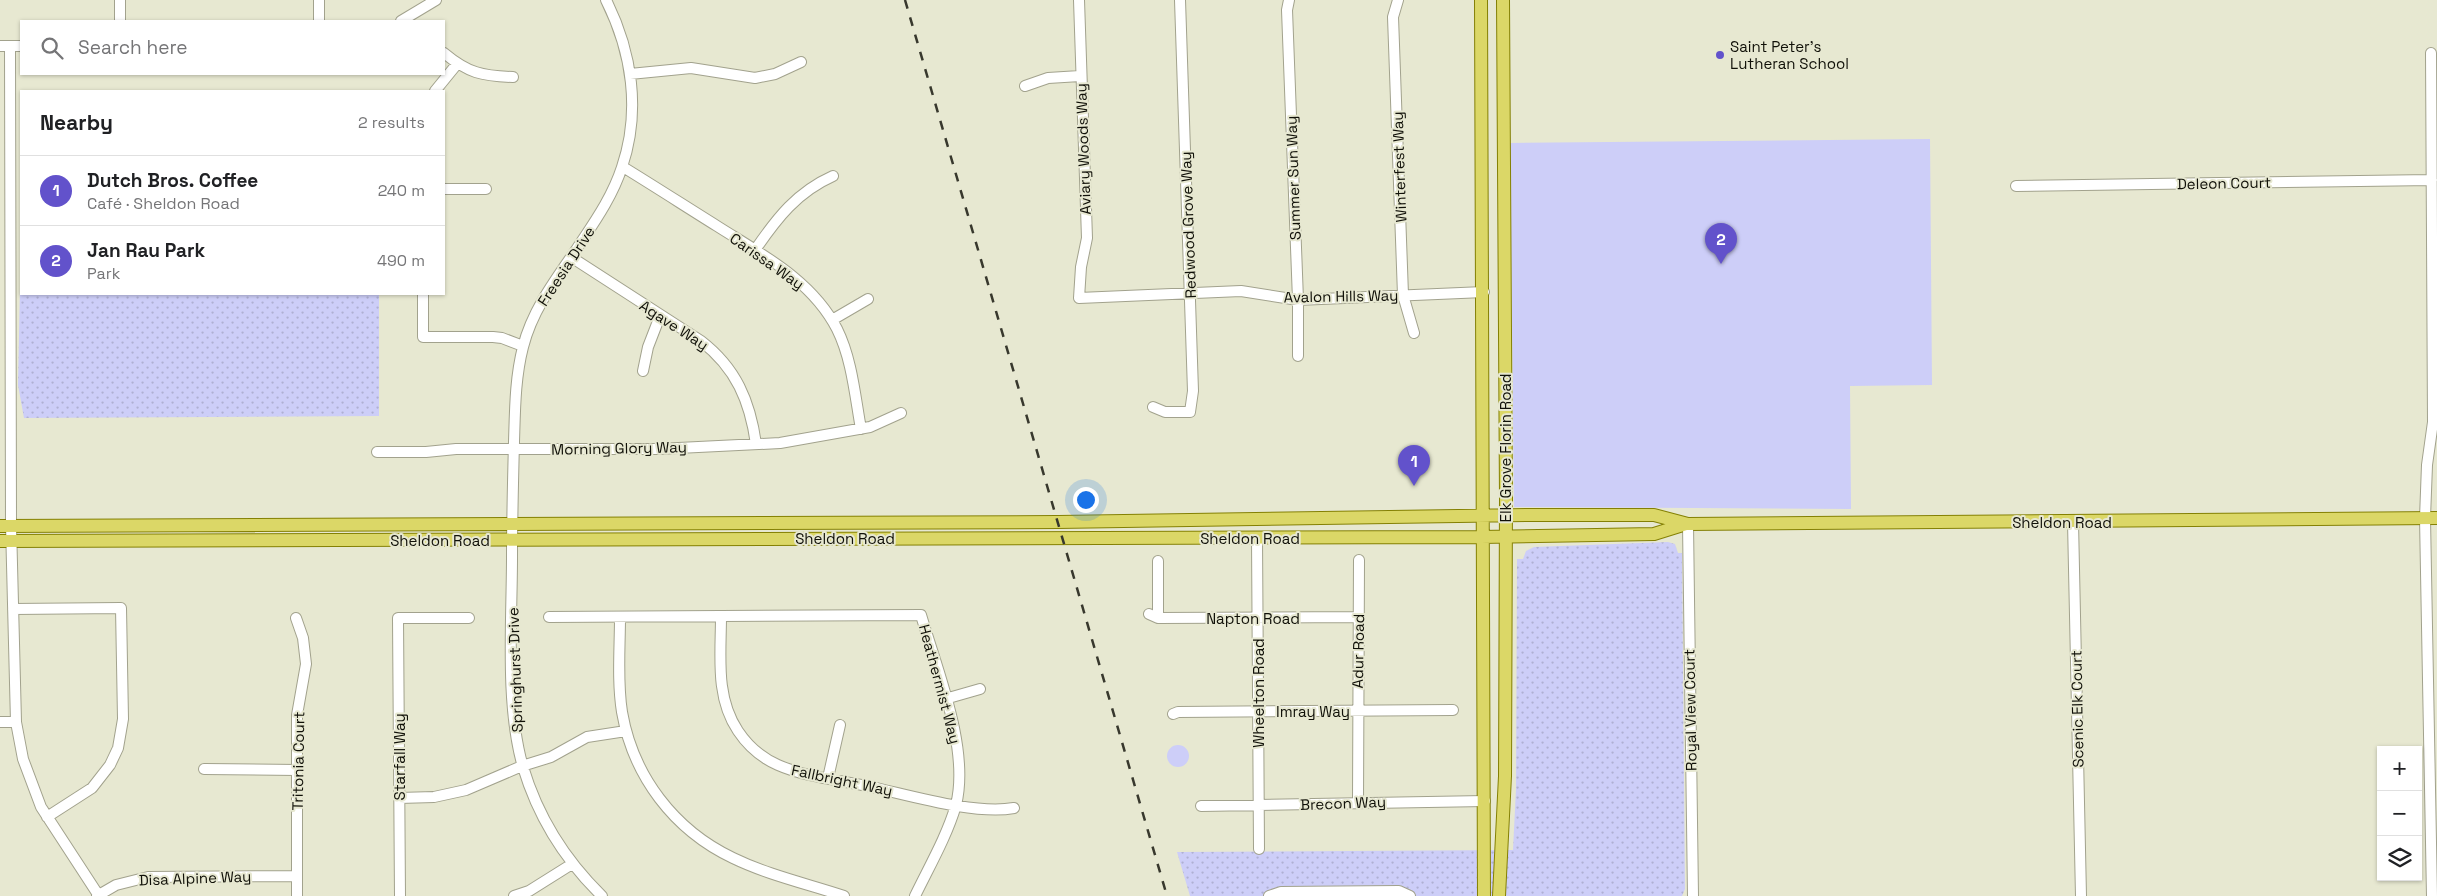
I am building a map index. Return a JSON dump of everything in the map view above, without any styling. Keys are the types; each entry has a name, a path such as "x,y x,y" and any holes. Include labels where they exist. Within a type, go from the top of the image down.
{"main road":[{"name":"Elk Grove Florin Road","path":"1481,0 1484,292 1481,537 1485,801 1484,896"},
{"name":"Elk Grove Florin Road","path":"1499,896 1505,776 1503,0"},
{"name":"Sheldon Road","path":"5,526 1305,520 1654,515 1688,524 2431,518"},
{"path":"1222,538 1252,528 1294,526 1305,520"},
{"name":"Sheldon Road","path":"6,540 512,540 1062,536 1222,538 1481,537 1654,534 1688,524"},
{"path":"1485,801 1490,801 1495,807 1494,816 1502,825"}],"street":[{"path":"120,0 120,20"},
{"path":"319,0 319,20"},
{"path":"406,20 419,17 436,0"},
{"name":"Freesia Drive","path":"512,540 515,397 523,346 537,310 599,216 622,167 632,110 630,74 625,48 606,0"},
{"name":"Aviary Woods Way","path":"1079,0 1080,76 1087,238 1081,267 1079,298"},
{"name":"Redwood Grove Way","path":"1153,407 1165,412 1190,412 1192,391 1191,294 1180,0"},
{"name":"Summer Sun Way","path":"1289,0 1287,10 1298,300 1298,356"},
{"name":"Winterfest Way","path":"1398,0 1393,17 1403,295 1414,332"},
{"path":"11,46 5,526 13,609 16,722 28,775 47,817 98,896"},
{"path":"2431,53 2433,422 2428,454 2431,518 2432,896"},
{"path":"445,54 457,64 482,74 513,77"},
{"path":"630,74 697,68 755,78 775,74 801,62"},
{"path":"436,90 457,64"},
{"path":"1025,86 1048,78 1080,76"},
{"name":"Carissa Way","path":"622,167 755,250 806,288 832,320 846,350 861,429"},
{"path":"755,250 788,206 814,186 834,176"},
{"name":"Deleon Court","path":"2016,186 2432,180"},
{"path":"445,189 486,188"},
{"name":"Agave Way","path":"571,257 701,341 729,368 748,402 756,444"},
{"name":"Avalon Hills Way","path":"1079,298 1241,291 1298,300 1484,292"},
{"path":"423,295 423,337 493,337 523,346"},
{"path":"832,320 868,299"},
{"path":"643,371 648,347 660,316"},
{"name":"Morning Glory Way","path":"377,452 426,452 456,449 658,449 780,443 861,429 880,424 901,413"},
{"name":"Scenic Elk Court","path":"2073,522 2081,896"},
{"name":"Royal View Court","path":"1688,524 1693,896"},
{"name":"Wheelton Road","path":"1257,538 1259,849"},
{"name":"Springhurst Drive","path":"512,540 512,700 522,766 540,813 572,864 602,896"},
{"name":"Adur Road","path":"1358,802 1359,560"},
{"name":"Napton Road","path":"1158,561 1153,616 1359,617"},
{"path":"13,609 121,608 123,718 118,748 110,765 99,781 85,794 47,817"},
{"name":"Heathermist Way","path":"549,617 921,615 959,755 960,779 956,804 915,896"},
{"name":"Fallbright Way","path":"721,616 723,696 729,715 739,733 757,752 778,765 828,778 991,811 1014,808"},
{"path":"620,617 620,691 626,731 640,769 656,795 674,816 699,838 734,859 844,896"},
{"name":"Tritonia Court","path":"296,618 303,638 306,664 297,715 298,896"},
{"name":"Starfall Way","path":"400,896 398,618 469,618"},
{"path":"945,698 980,689"},
{"name":"Imray Way","path":"1173,714 1178,712 1453,710"},
{"path":"0,722 16,722"},
{"path":"828,778 840,725"},
{"path":"399,798 434,797 466,790 522,766 551,757 587,737 626,731"},
{"path":"204,769 298,770"},
{"name":"Brecon Way","path":"1201,806 1485,801"},
{"path":"514,896 529,891 572,864"},
{"name":"Disa Alpine Way","path":"98,896 121,883 148,877 297,876"},
{"path":"1269,896 1281,892 1399,891 1410,896"}],"shaded area":[{"path":"1930,139 1932,385 1850,386 1851,509 1514,507 1510,143"},
{"path":"20,287 20,295 379,295 379,416 24,418 18,385"},
{"path":"1668,542 1675,544 1678,553 1682,553 1685,889 1682,896 1190,896 1177,852 1513,850 1516,789 1517,559 1523,559 1526,551 1534,547"},
{"path":"1178,745 1186,748 1189,756 1186,764 1178,767 1170,764 1167,756 1170,748"}],"railway":[{"path":"905,0 1167,896"}],"place":[{"name":"Saint Peter's Lutheran School","path":"1720,55"},
{"name":"Jan Rau Park","path":"1721,264"},
{"name":"Dutch Bros. Coffee","path":"1414,486"}]}
